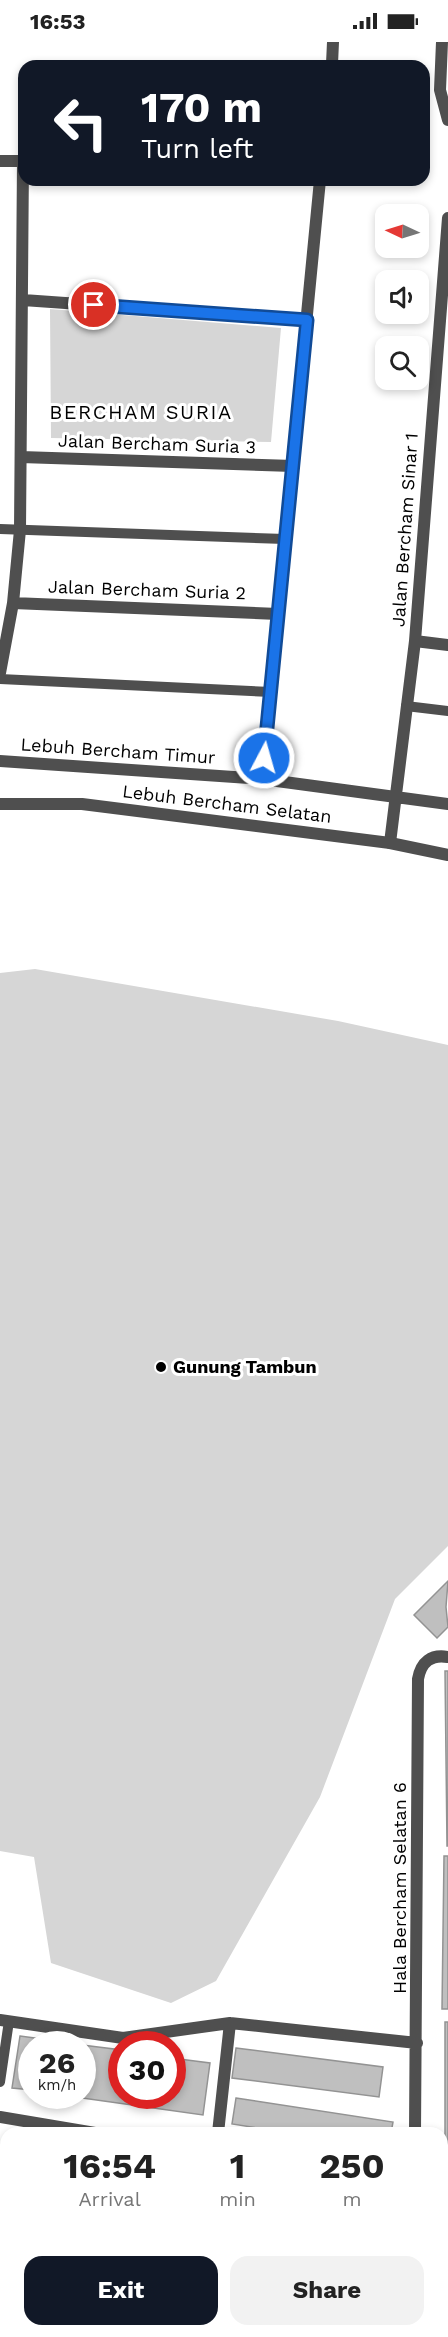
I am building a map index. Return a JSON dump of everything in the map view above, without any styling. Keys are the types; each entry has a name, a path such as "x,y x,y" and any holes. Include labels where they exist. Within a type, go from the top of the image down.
{"street":[{"path":"332,60 333,42"},
{"path":"442,42 440,90 448,120"},
{"path":"0,161 18,161"},
{"path":"0,673 13,603 20,530 24,186"},
{"path":"262,780 319,186"},
{"name":"Jalan Bercham Sinar 1","path":"390,843 394,796 415,641 448,218"},
{"path":"23,300 307,320"},
{"name":"Jalan Bercham Suria 3","path":"21,457 293,466"},
{"name":"Jalan Bercham Suria 2","path":"13,603 278,614"},
{"path":"415,641 448,645"},
{"name":"Lebuh Bercham Timur","path":"0,761 262,780 448,804"},
{"name":"Lebuh Bercham Selatan","path":"0,804 82,804 390,843 448,855"},
{"name":"Hala Bercham Selatan 6","path":"414,2127 417,2043 418,1679 425,1662 444,1656"},
{"path":"5,2021 123,2038 230,2023 417,2043"},
{"path":"219,2127 230,2023"},
{"path":"0,2117 59,2127"}],"lane":[{"path":"0,529 285,539"},
{"path":"0,679 271,692"},
{"path":"406,706 448,711"},
{"path":"0,2082 5,2021"}],"shaded area":[{"path":"50,309 281,328 271,442 51,438"},
{"name":"Gunung Tambun","path":"35,969 338,1021 448,1045 448,1546 395,1599 320,1797 216,1981 171,2003 51,1963 34,1857 0,1851 0,973"}],"building":[{"path":"448,1581 446,1607 448,1627 437,1638 414,1615"},
{"path":"445,1671 448,1671 448,1846 447,1846"},
{"path":"444,1856 448,1856 448,2009 442,2009"},
{"path":"445,2022 448,2022 448,2127 445,2127"},
{"path":"96,2047 108,2048 108,2102 96,2100"},
{"path":"236,2048 383,2067 379,2097 232,2078"},
{"path":"18,2049 18,2089 12,2088"},
{"path":"186,2060 210,2063 203,2115 160,2109 186,2109"},
{"path":"236,2098 393,2122 392,2127 251,2127 232,2124"}],"place":[{"name":"Gunung Tambun","path":"161,1367"}],"district":[{"name":"BERCHAM SURIA","path":"141,412"}],"route":[{"path":"94,305 307,320 264,758"}]}
